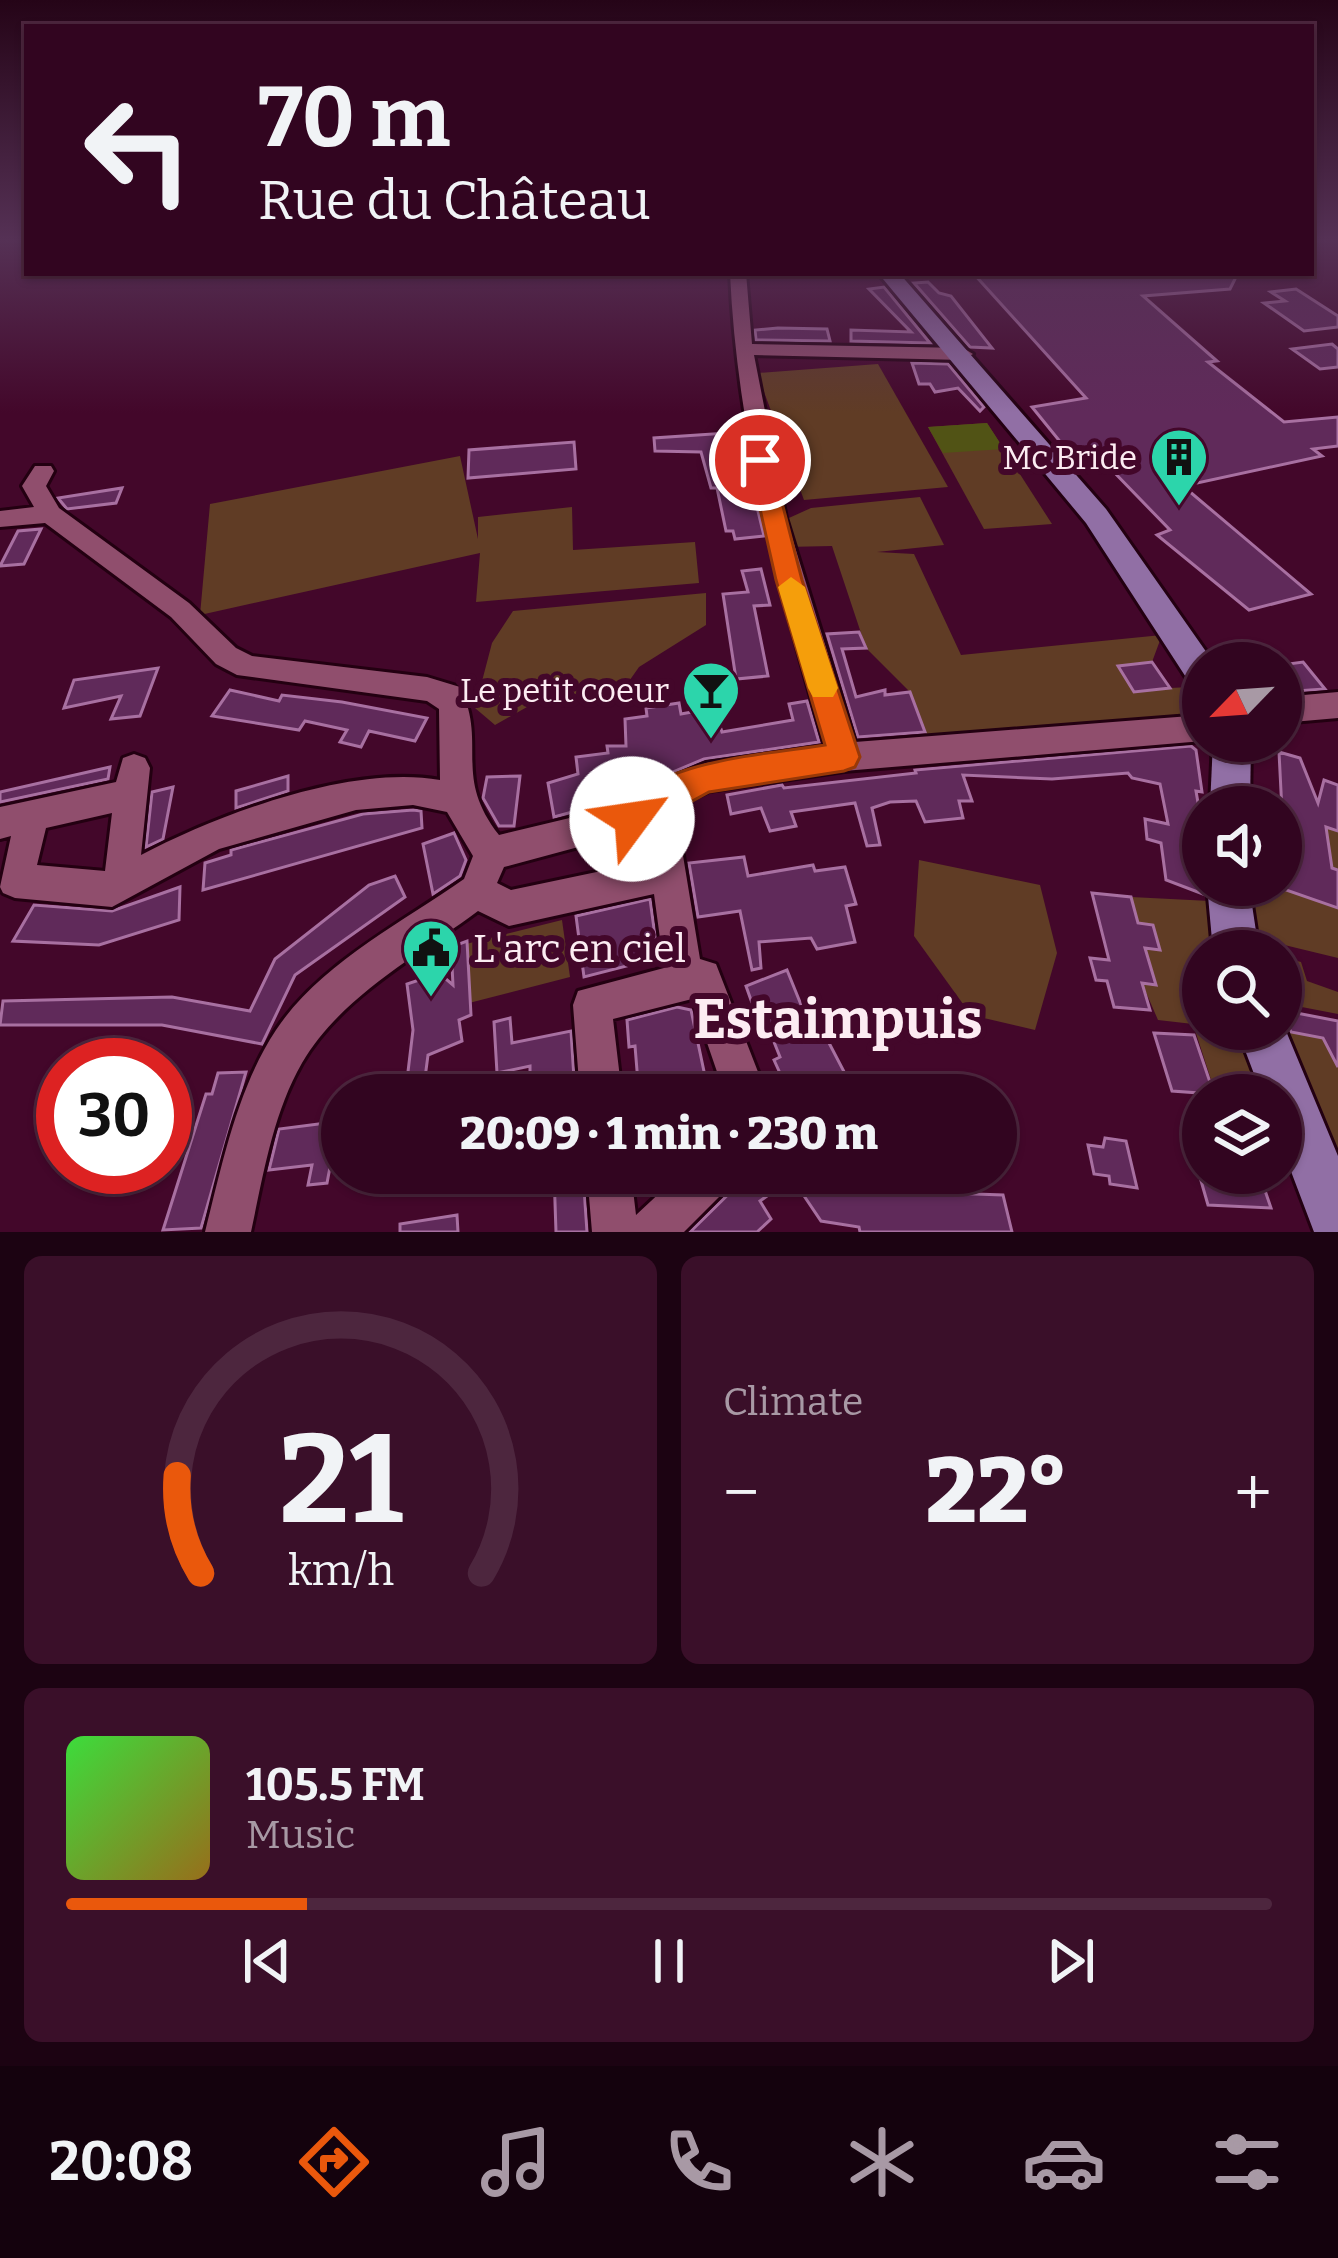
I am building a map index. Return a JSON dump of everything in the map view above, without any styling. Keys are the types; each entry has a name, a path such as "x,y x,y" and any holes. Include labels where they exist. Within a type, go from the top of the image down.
{"main road":[{"path":"910,297 963,354 1116,542 1185,642"},
{"path":"1269,1050 1338,1222"}],"street":[{"path":"739,297 740,349 767,497 844,757"},
{"path":"740,349 963,354"},
{"path":"44,471 34,486 50,514 180,610 226,656 247,667 428,688 450,696 459,717 455,746 459,799 492,853"},
{"path":"0,519 50,514"},
{"path":"1302,708 1338,705"},
{"path":"492,853 632,819 657,799 706,778 844,757 1182,730"},
{"path":"121,884 133,781 16,820 15,881 112,889 212,836 356,795 413,790 459,799"},
{"path":"657,799 685,981"},
{"path":"228,1232 250,1142 290,1043 344,988 476,891 492,853"},
{"path":"476,891 509,908 668,874"},
{"path":"599,1074 592,1005 703,977 738,1074"},
{"path":"611,1194 615,1232"},
{"path":"651,1232 691,1194"}],"shaded area":[{"path":"878,364 948,487 804,500 757,373"},
{"path":"987,423 1052,524 984,529 928,427"},
{"path":"987,423 1004,449 943,453 928,427"},
{"path":"460,456 478,539 478,517 572,507 573,550 695,542 699,583 476,602 480,553 200,615 210,504"},
{"path":"920,497 944,545 877,552 914,554 961,655 1162,635 1152,662 1119,667 1170,688 1182,687 1182,725 927,736 910,692 866,648 832,546 785,547 780,522 811,508"},
{"path":"706,593 706,625 639,667 613,704 576,701 566,685 495,725 475,708 492,643 513,611"},
{"path":"1326,827 1338,831 1338,958 1302,949 1302,930 1248,930 1247,906 1302,906 1302,845 1329,854"},
{"path":"919,860 1040,885 1057,953 1035,1030 971,1015 914,936"},
{"path":"1131,897 1211,906 1215,930 1182,930 1182,1023 1158,1020 1142,983 1154,985 1145,948 1161,950 1153,925 1138,923"},
{"path":"562,920 570,977 469,1003 466,944"},
{"path":"1302,965 1307,981 1338,992 1338,1014 1302,1007"},
{"path":"1302,1034 1323,1038 1329,1049 1338,1052 1338,1170 1302,1074 1290,1050 1302,1050"},
{"path":"1201,1050 1246,1050 1254,1074 1209,1074"}],"building":[{"path":"877,297 893,297 930,343 851,341 851,330 911,332"},
{"path":"927,297 952,297 992,348 970,347"},
{"name":"Mc Bride","path":"995,297 1145,297 1217,361 1208,362 1284,422 1338,417 1338,446 1313,449 1322,456 1183,486 1311,594 1249,610 1157,535 1170,530 1110,468 1083,470 1032,407 1086,398"},
{"path":"1280,297 1309,297 1338,316 1338,327 1304,331 1264,303 1285,301"},
{"path":"827,329 830,341 756,340 755,330"},
{"path":"1332,344 1338,349 1338,367 1320,369 1292,349"},
{"path":"912,363 948,364 984,407 980,411 958,388 935,392 930,384 919,384"},
{"path":"727,433 741,474 749,474 764,536 735,539 733,531 726,531 717,488 711,488 701,452 655,451 654,438"},
{"path":"574,442 576,469 468,478 469,450"},
{"path":"122,488 116,503 67,509 58,498"},
{"path":"41,529 24,564 0,566 18,531"},
{"path":"761,569 770,605 754,606 768,676 736,679 723,594 748,592 742,571"},
{"path":"859,632 866,648 842,649 856,697 885,690 885,695 910,692 925,732 858,737 827,634"},
{"path":"1152,662 1170,688 1134,692 1118,666"},
{"path":"1303,662 1325,689 1302,691"},
{"path":"158,668 140,716 111,719 121,696 64,708 74,680"},
{"path":"230,690 279,701 282,695 427,718 415,741 369,731 361,747 340,742 347,730 305,721 299,730 212,716"},
{"path":"807,701 819,742 704,759 644,784 627,797 554,817 548,783 578,774 576,757 608,753 607,746 626,746 625,719 647,716 646,708 679,703 681,714 714,708 722,732 793,720 789,704"},
{"path":"1182,747 1182,762 1198,762 1201,786 1182,786 1182,886 1166,880 1161,843 1147,839 1145,819 1168,824 1160,784 1128,773 1052,779 963,775 972,801 959,801 963,818 925,822 916,801 890,802 872,808 880,845 867,846 855,803 791,812 796,826 770,831 761,808 731,814 727,795 915,770"},
{"path":"1280,762 1302,762 1318,803 1324,780 1338,785 1338,831 1326,827 1332,868 1338,870 1338,908 1302,896 1302,786 1281,786"},
{"path":"110,767 108,779 0,802 0,792"},
{"path":"288,776 288,791 236,808 236,791"},
{"path":"520,776 514,826 499,826 483,798 487,777"},
{"path":"173,787 163,839 146,847 152,792"},
{"path":"421,811 422,828 203,890 205,863 231,855 231,850 363,814"},
{"path":"454,833 466,860 460,876 433,894 423,844"},
{"path":"744,857 748,876 813,865 815,871 845,867 856,904 846,906 855,942 817,949 811,938 759,942 761,968 752,970 740,911 698,917 689,863"},
{"path":"395,876 405,897 295,975 262,1044 162,1025 0,1025 3,1001 172,997 250,1011 275,959 369,885"},
{"path":"180,887 179,920 99,945 13,941 34,905 112,911"},
{"path":"1092,893 1131,897 1138,923 1153,925 1160,950 1145,948 1156,985 1142,983 1150,1010 1114,1007 1107,981 1096,980 1090,958 1109,960"},
{"path":"650,899 658,958 584,977 576,916"},
{"path":"467,941 471,1015 459,1020 462,1041 428,1055 426,1074 408,1074 413,1030 407,984 425,978 426,987 446,979 453,985 451,947"},
{"path":"787,970 806,1017 816,1018 845,1074 780,1074 774,1060 780,1057 770,1032 763,1034 746,986"},
{"path":"677,1007 691,1010 705,1074 637,1074 627,1020"},
{"path":"1302,1014 1338,1021 1338,1067 1323,1038 1302,1034"},
{"path":"510,1018 512,1043 571,1031 574,1074 530,1074 530,1066 497,1073 494,1022"},
{"path":"1154,1033 1182,1034 1182,1050 1199,1050 1207,1074 1182,1074 1182,1092 1172,1091"},
{"path":"246,1072 201,1228 163,1230 174,1194 192,1194 192,1138 218,1073"},
{"path":"321,1124 321,1184 308,1185 312,1165 269,1170 279,1129"},
{"path":"1105,1138 1126,1141 1137,1188 1110,1184 1109,1176 1094,1174 1088,1145 1103,1147"},
{"path":"555,1194 584,1194 587,1232 556,1232"},
{"path":"729,1194 770,1194 760,1201 771,1219 757,1232 690,1232"},
{"path":"803,1194 1003,1195 1012,1232 860,1232 859,1227 821,1221"},
{"path":"1205,1194 1266,1194 1271,1208 1208,1205"},
{"path":"457,1215 458,1232 400,1232 400,1224"}],"slow traffic":[{"path":"791,587 823,688"}],"place":[{"name":"Mc Bride","path":"1179,508"},
{"name":"Le petit coeur","path":"711,741"},
{"name":"L'arc en ciel","path":"431,999"}],"district":[{"name":"Estaimpuis","path":"838,1019"}],"route":[{"path":"632,819 657,799 706,778 844,757 789,580 760,460"}]}
